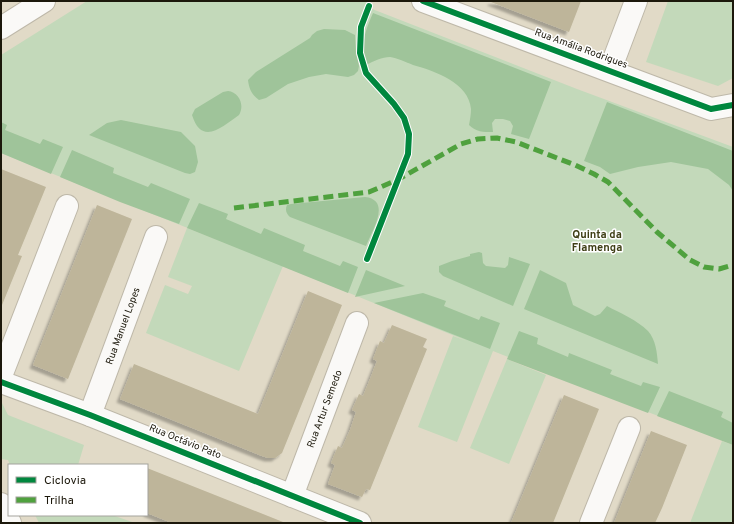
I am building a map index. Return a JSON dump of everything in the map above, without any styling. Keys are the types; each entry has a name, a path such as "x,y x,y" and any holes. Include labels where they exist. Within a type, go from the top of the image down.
{"street":[{"path":"1,28 44,1"},
{"name":"Rua Amália Rodrigues","path":"423,1 711,109 733,105"},
{"path":"610,70 636,1"},
{"path":"1,376 67,206"},
{"name":"Rua Manuel Lopes","path":"90,414 156,237"},
{"name":"Rua Artur Semedo","path":"292,496 357,323"},
{"name":"Rua Octávio Pato","path":"1,382 90,414 360,523"},
{"path":"591,523 629,428"},
{"path":"1,504 10,523"}],"green space":[{"path":"87,1 369,1 367,7 577,89 733,147 733,444 493,351 457,442 418,427 453,336 467,341 283,266 239,371 146,333 165,285 188,294 192,286 168,277 187,228 262,258 1,153 1,55"},
{"path":"668,1 733,1 733,78 718,86 646,62"},
{"path":"373,13 551,82 529,139 511,134 513,126 510,121 503,119 495,119 492,123 493,132 474,129 469,125 471,109 469,100 464,92 458,85 440,75 390,57 381,58 366,65 364,38"},
{"path":"324,29 345,30 355,35 359,66 358,71 354,75 348,77 326,74 309,77 288,84 266,98 259,100 254,96 250,89 248,80 256,72 310,38 317,31"},
{"path":"228,91 238,96 240,100 241,111 239,115 213,131 207,132 201,130 196,125 192,115 195,109 223,92"},
{"path":"607,102 733,151 733,191 729,185 708,169 671,162 638,167 610,174 600,167 584,161"},
{"path":"121,120 181,132 195,146 198,162 195,172 190,174 185,173 89,135 107,123"},
{"path":"1,122 7,125 5,130 40,144 43,139 63,147 51,174 1,153"},
{"path":"72,150 114,168 113,173 148,187 151,183 190,199 179,224 120,202 60,177"},
{"path":"365,197 373,199 379,210 378,217 366,246 290,217 286,211 287,205 291,204"},
{"path":"199,203 228,214 226,219 261,234 264,228 305,245 303,251 340,266 343,261 358,267 348,293 187,228"},
{"path":"479,252 482,253 483,263 486,266 505,268 508,265 509,257 530,264 513,306 443,276 439,272 439,266"},
{"path":"366,270 405,286 355,297"},
{"path":"540,270 566,283 573,305 595,316 600,314 607,306 639,323 651,335 657,351 658,364 524,309"},
{"path":"423,293 446,301 444,306 479,320 481,316 500,323 490,349 374,303"},
{"path":"519,331 538,338 537,344 568,357 569,353 612,370 610,374 641,386 643,382 660,387 648,413 507,359"},
{"path":"507,359 546,375 509,464 470,448"},
{"path":"669,391 723,412 721,417 733,423 733,445 657,416"},
{"path":"1,401 8,415 84,445 78,464 10,464 8,460 1,459"},
{"path":"722,441 733,445 733,523 690,523"},
{"path":"36,516 115,516 135,523 39,523"}],"building":[{"path":"491,1 581,1 569,32"},
{"path":"1,169 46,187 18,255 22,256 2,305"},
{"path":"97,205 132,219 68,379 33,365"},
{"path":"308,291 342,305 282,453 275,458 262,456 120,399 134,364 258,414"},
{"path":"392,325 427,339 423,347 427,349 370,490 366,489 362,497 328,484 335,465 331,463 338,446 342,448 350,430 356,412 352,410 359,394 363,396 370,379 377,361 373,359 380,341 384,343"},
{"path":"564,395 599,409 553,523 511,523"},
{"path":"651,431 687,445 662,508 655,523 614,523"},
{"path":"148,468 283,522 282,523 172,523 148,513"}],"marked path":[{"path":"234,208 369,192 397,180 461,144 478,139 497,138 516,142 575,165 608,182 657,232 690,260 704,267 719,269 733,265"}],"cycle path":[{"path":"423,1 711,109 733,105"},
{"path":"367,259 408,154 409,134 404,118 394,104 366,73 360,53 361,27 369,6"},
{"path":"1,382 90,415 360,523"}],"district":[{"name":"Quinta da Flamenga","path":"597,241"}]}
